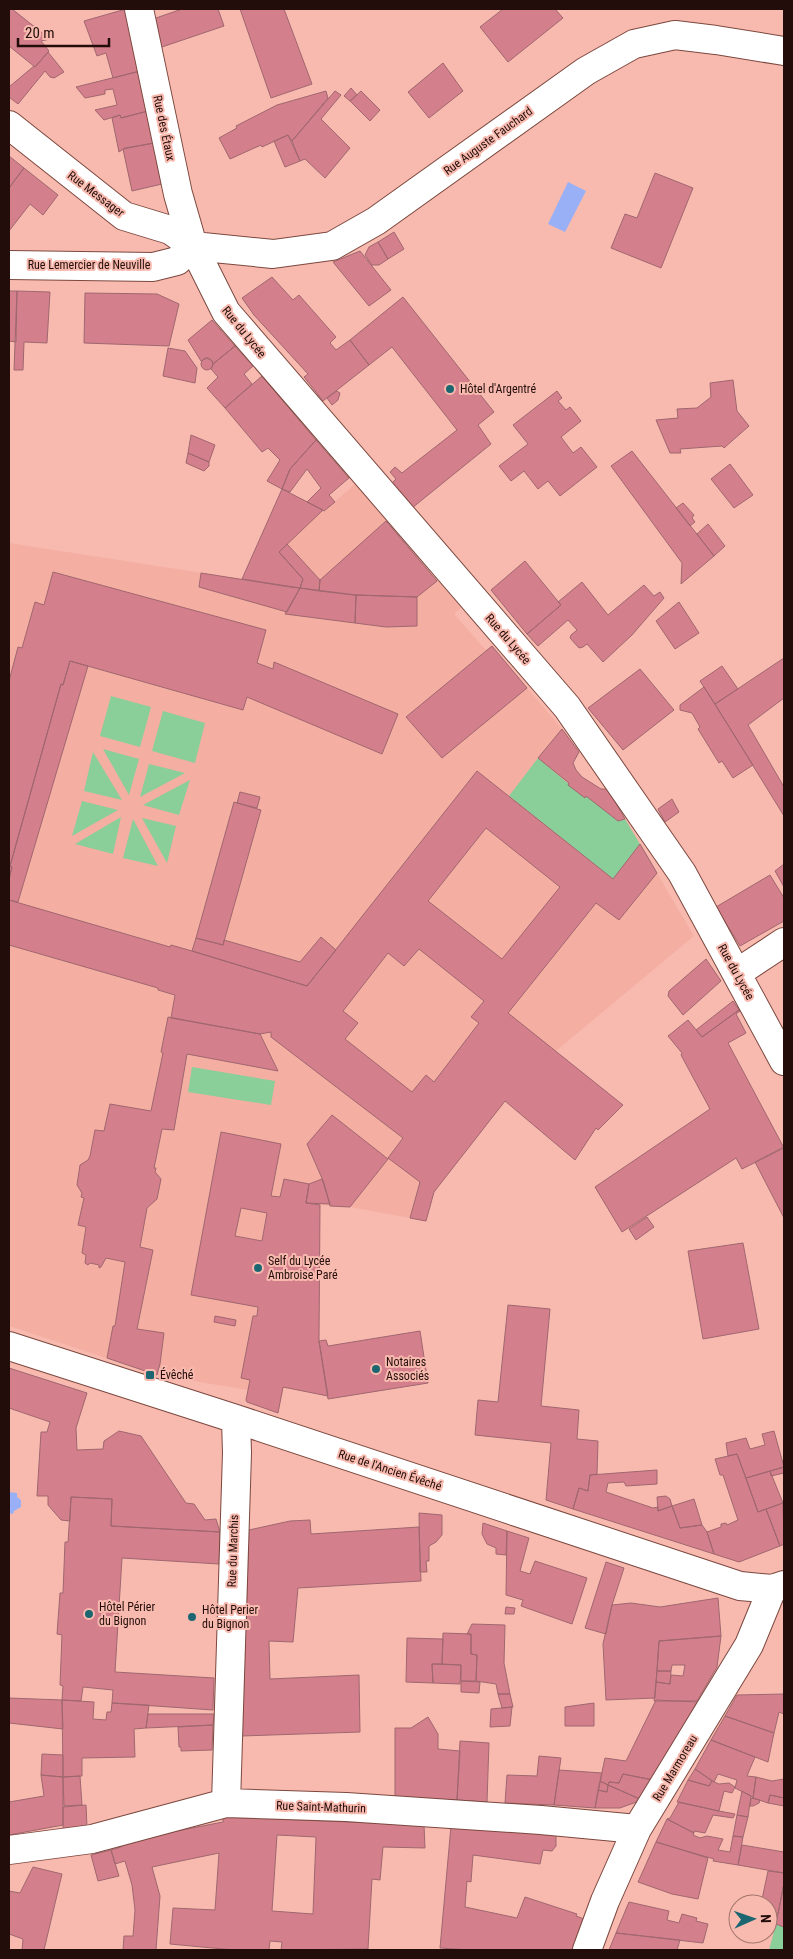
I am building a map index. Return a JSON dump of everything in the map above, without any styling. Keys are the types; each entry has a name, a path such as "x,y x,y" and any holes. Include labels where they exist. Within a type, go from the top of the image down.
{"street":[{"name":"Rue des Étaux","path":"139,9 178,194 193,246"},
{"name":"Rue Auguste Fauchard","path":"193,246 273,254 332,246 376,221 586,71 634,44 675,35 784,51"},
{"name":"Rue Messager","path":"9,125 124,216 170,230 193,246"},
{"name":"Rue Lemercier de Neuville","path":"9,264 153,267 177,261 193,246"},
{"name":"Rue du Lycée","path":"193,246 226,312 567,707 682,873 784,1061"},
{"path":"737,973 784,942"},
{"name":"Rue de l'Ancien Évêché","path":"9,1346 740,1586 778,1587"},
{"name":"Rue du Marchis","path":"226,1803 237,1454 236,1419"},
{"name":"Rue Marmoreau","path":"587,1950 605,1902 637,1829 749,1645 778,1587"},
{"name":"Rue Saint-Mathurin","path":"9,1850 92,1839 226,1803 346,1807 541,1820 637,1829"}],"shaded area":[{"path":"355,484 461,608 454,614 486,650 492,646 562,729 579,752 573,762 576,770 582,777 601,789 608,789 694,936 556,1051 505,1101 434,1192 426,1221 350,1207 320,1205 319,1341 328,1396 284,1388 278,1413 247,1402 248,1390 157,1375 9,1326 9,543 242,579 282,489 324,511"}],"green space":[{"path":"111,696 151,707 140,747 100,736"},
{"path":"163,711 205,723 195,763 152,751"},
{"path":"103,749 139,759 129,795"},
{"path":"93,752 122,800 84,791"},
{"path":"538,758 584,797 586,796 618,821 625,819 640,844 613,879 509,796"},
{"path":"149,764 185,773 140,797"},
{"path":"190,780 179,815 143,805"},
{"path":"82,801 118,810 72,836"},
{"path":"121,817 113,854 75,844"},
{"path":"142,818 176,826 167,863"},
{"path":"133,819 158,866 123,858"},
{"path":"192,1067 275,1081 271,1105 188,1092"},
{"path":"778,1925 784,1927 784,1950 769,1950 771,1944 778,1944"}],"water":[{"path":"568,182 586,191 565,232 548,224"},
{"path":"9,1492 17,1493 17,1497 21,1500 21,1507 14,1511 13,1514 9,1513"}],"building":[{"path":"9,9 12,9 50,39 41,41 49,51 35,67 9,46"},
{"path":"126,9 140,71 113,78 106,53 97,56 84,21"},
{"path":"182,9 218,9 224,26 159,48 153,19"},
{"path":"240,9 284,9 312,84 271,98"},
{"path":"503,9 555,9 563,18 508,62 480,27"},
{"path":"48,52 64,72 54,78 50,77 45,71 18,104 9,97 9,87 35,67"},
{"path":"443,63 463,91 429,118 408,92"},
{"path":"140,71 148,111 121,118 120,115 104,120 95,110 117,105 113,89 105,90 105,94 85,98 76,87"},
{"path":"351,88 357,95 350,101 344,96"},
{"path":"326,91 328,98 292,141 288,135 230,159 219,138 237,128 236,126 277,105"},
{"path":"335,91 341,95 321,119 350,148 325,178 305,159 300,161 292,141"},
{"path":"361,91 380,110 370,121 350,101"},
{"path":"148,111 154,143 125,148 119,152 112,118 120,115 121,118"},
{"path":"288,135 300,161 285,167 274,141"},
{"path":"154,143 162,184 132,191 123,149"},
{"path":"9,156 24,168 9,188"},
{"path":"24,168 58,195 43,215 30,204 9,231 9,188"},
{"path":"655,173 693,188 661,268 611,248 625,214 637,218"},
{"path":"394,232 404,249 388,259 378,242"},
{"path":"378,242 388,259 379,265 372,265 365,255 369,247"},
{"path":"360,251 391,290 369,306 333,262"},
{"path":"272,277 293,300 299,295 336,337 330,343 336,350 350,340 369,365 323,401 304,377 308,374 254,315 242,298"},
{"path":"9,291 17,291 16,342 9,341"},
{"path":"17,291 50,292 47,343 24,342 23,370 14,370"},
{"path":"85,293 157,294 179,304 169,346 84,343"},
{"name":"Hôtel d'Argentré","path":"403,297 494,412 478,425 491,444 412,508 392,483 396,479 390,472 395,467 402,473 457,430 392,347 369,365 350,340"},
{"path":"212,320 235,346 213,364 207,358 201,361 188,340"},
{"path":"235,346 253,366 244,374 252,384 225,408 207,388 218,377 211,369 213,364"},
{"path":"168,348 185,351 197,368 195,383 163,376"},
{"path":"205,358 209,358 213,364 209,370 205,370 201,366 201,362"},
{"path":"262,376 316,440 290,469 282,489 267,481 280,460 268,448 262,452 225,408"},
{"path":"733,380 737,411 749,426 724,448 722,446 680,449 681,453 670,453 656,420 678,418 677,409 697,408 711,397 710,383"},
{"path":"337,391 340,393 338,400 332,405 327,398"},
{"path":"557,391 562,398 558,401 566,410 570,407 581,421 561,437 573,453 581,447 597,467 560,496 548,481 538,489 524,471 511,481 499,466 528,444 513,425"},
{"path":"191,435 215,445 209,462 188,453"},
{"path":"316,440 349,478 329,495 335,502 324,511 307,502 321,488 307,469 290,492 282,489 290,469"},
{"path":"632,451 714,556 681,584 682,563 611,466"},
{"path":"188,453 209,462 209,466 204,471 186,463"},
{"path":"730,464 753,495 734,508 711,479"},
{"path":"282,489 323,510 279,552 303,579 300,588 242,579"},
{"path":"683,503 694,515 692,518 695,522 690,526 676,508"},
{"path":"386,521 437,581 417,597 354,595 319,591 320,580"},
{"path":"708,524 725,546 714,556 697,534"},
{"path":"287,544 320,580 319,591 300,588 303,579 279,552"},
{"path":"525,561 561,605 527,634 491,590"},
{"path":"53,572 266,630 257,663 273,669 274,662 398,714 382,754 247,697 243,710 70,661 63,685 61,684 10,866 12,867 9,879 9,681 18,647 22,648 35,602 44,605"},
{"path":"201,573 300,588 287,612 199,587"},
{"path":"582,582 608,615 644,585 654,596 660,592 664,598 632,635 603,662 587,644 579,648 570,638 577,630 568,620 538,646 527,634 561,605 558,602"},
{"path":"300,588 356,595 355,623 285,614"},
{"path":"356,595 417,597 417,626 386,627 355,623"},
{"path":"679,602 699,633 675,649 656,621"},
{"path":"492,646 527,688 442,758 406,717"},
{"path":"784,658 784,698 748,725 784,787 784,816 715,704"},
{"path":"70,661 88,666 18,902 9,900 9,879 12,867 10,866 61,684 63,685"},
{"path":"722,666 738,689 715,704 700,681"},
{"path":"640,669 674,710 623,750 588,708"},
{"path":"704,687 753,765 733,778 722,761 719,763 698,729 700,727 692,713 680,710 680,705"},
{"path":"562,729 579,752 573,763 576,770 582,777 601,789 608,789 625,819 618,821 586,796 585,798 538,758"},
{"path":"477,771 613,879 640,844 657,873 619,920 596,903 508,1013 623,1105 598,1130 596,1128 575,1160 505,1101 434,1192 426,1221 410,1218 420,1182 388,1158 403,1138 271,1037 271,1032 260,1034 171,1018 175,995 158,990 158,988 9,945 9,900 170,947 171,945 192,951 307,986","holes":["486,828 560,887 502,959 428,901","419,949 484,1001 471,1017 479,1023 434,1082 426,1075 412,1092 345,1039 358,1023 343,1011 388,953 404,966"]},
{"path":"240,792 260,797 257,808 237,803"},
{"path":"672,799 679,812 665,822 658,809"},
{"path":"234,802 261,810 223,945 196,938"},
{"path":"784,864 784,887 775,871"},
{"path":"770,875 784,898 784,921 740,946 716,907"},
{"path":"321,937 336,950 307,986 192,951 196,938 223,945 224,940 300,962"},
{"path":"706,959 721,981 683,1015 668,996 669,991"},
{"path":"733,1001 739,1010 702,1037 696,1030"},
{"path":"739,1010 736,1014 746,1033 728,1043 784,1148 742,1169 736,1158 622,1232 595,1187 710,1109 681,1055 682,1053 668,1036 688,1020 702,1037"},
{"path":"168,1017 260,1034 278,1071 187,1054 174,1130 162,1129 154,1168 156,1168 155,1172 161,1179 157,1199 147,1208 140,1247 153,1250 137,1329 164,1333 157,1375 107,1358 113,1326 115,1326 125,1262 106,1258 99,1268 99,1265 90,1263 88,1265 85,1263 86,1255 82,1253 86,1227 78,1225 84,1198 81,1197 82,1193 77,1185 80,1165 88,1160 90,1156 95,1130 104,1131 110,1104 151,1111"},
{"path":"332,1115 388,1159 350,1207 330,1206 324,1183 307,1144"},
{"name":"Self du Lycée Ambroise Paré","path":"221,1132 281,1144 271,1196 280,1197 284,1179 309,1184 306,1203 320,1205 319,1341 328,1396 283,1387 278,1413 247,1402 250,1380 241,1378 253,1316 257,1316 258,1307 191,1295","holes":["241,1208 267,1213 262,1241 235,1236"]},
{"path":"784,1147 784,1218 755,1162"},
{"path":"322,1179 330,1204 306,1203 309,1184"},
{"path":"647,1217 654,1227 636,1240 629,1229"},
{"path":"743,1243 759,1329 703,1339 688,1251"},
{"path":"508,1305 550,1309 541,1406 579,1410 577,1439 598,1441 597,1474 590,1475 588,1491 579,1488 573,1509 546,1500 551,1443 475,1435 478,1400 498,1402"},
{"path":"215,1316 236,1320 235,1326 214,1322"},
{"path":"420,1331 428,1383 328,1399 319,1341 326,1340 328,1346"},
{"path":"9,1368 87,1393 76,1428 77,1450 103,1449 104,1441 119,1431 141,1436 186,1503 194,1504 205,1520 216,1519 220,1532 111,1526 112,1499 71,1497 70,1521 61,1520 48,1505 48,1496 37,1496 41,1432 47,1432 50,1422 9,1408"},
{"path":"774,1431 784,1467 746,1478 737,1454 728,1456 726,1443 746,1438 750,1449 765,1445 762,1434"},
{"path":"737,1454 758,1512 766,1509 780,1546 739,1562 714,1554 707,1532 721,1527 721,1524 726,1523 727,1525 738,1520 723,1475 720,1475 715,1459"},
{"path":"784,1467 784,1473 771,1476 770,1471"},
{"path":"657,1470 657,1484 626,1486 624,1482 608,1483 606,1492 653,1508 658,1507 658,1511 672,1506 680,1528 702,1525 707,1532 714,1554 573,1509 579,1488 588,1491 590,1475"},
{"path":"770,1471 783,1503 758,1512 746,1478"},
{"path":"666,1496 670,1499 672,1506 658,1511 657,1497"},
{"name":"Hôtel Périer du Bignon","path":"71,1497 112,1499 111,1526 220,1532 219,1564 122,1558 115,1672 214,1678 213,1710 112,1703 113,1690 83,1687 81,1701 62,1700 63,1686 60,1685 62,1635 57,1634 60,1593 63,1593 65,1542 68,1542"},
{"path":"694,1499 702,1525 680,1528 672,1506"},
{"path":"783,1503 784,1544 780,1546 766,1509"},
{"path":"419,1513 442,1515 442,1535 429,1546 429,1561 426,1561 427,1572 420,1572"},
{"path":"310,1520 311,1534 419,1527 421,1581 298,1588 293,1642 269,1641 270,1679 359,1675 360,1732 242,1736 249,1530 290,1521"},
{"path":"483,1523 507,1531 506,1555 496,1554 496,1548 487,1544 482,1534"},
{"path":"507,1531 529,1538 520,1571 530,1574 535,1561 587,1578 572,1624 521,1606 523,1600 506,1595"},
{"path":"606,1562 624,1568 612,1605 606,1634 585,1628"},
{"path":"718,1598 721,1636 659,1641 655,1698 606,1700 603,1644 612,1605 631,1603 660,1607"},
{"path":"506,1607 515,1608 514,1614 505,1614"},
{"path":"472,1624 505,1625 504,1663 510,1694 498,1694 496,1684 476,1681 477,1655 471,1654 471,1634 467,1634"},
{"path":"443,1633 471,1634 471,1654 477,1655 476,1681 461,1681 461,1665 442,1664"},
{"path":"721,1636 717,1667 697,1701 654,1701 656,1682 670,1684 671,1675 683,1676 685,1665 672,1665 671,1671 657,1671 659,1641"},
{"path":"407,1638 443,1639 442,1664 432,1664 433,1683 406,1682"},
{"path":"432,1664 461,1665 460,1684 433,1683"},
{"path":"657,1671 671,1671 670,1684 656,1682"},
{"path":"461,1681 480,1682 479,1693 461,1692"},
{"path":"498,1694 510,1694 513,1707 502,1708"},
{"path":"784,1694 784,1714 779,1712 774,1733 725,1716 737,1695"},
{"path":"9,1698 62,1700 63,1729 9,1723"},
{"path":"62,1700 94,1702 93,1719 106,1720 107,1712 111,1712 112,1703 149,1705 146,1728 134,1729 135,1757 82,1758 82,1776 63,1777"},
{"path":"656,1700 697,1702 675,1746 672,1745 653,1780 623,1774 619,1783 609,1782 608,1785 600,1781 605,1758 626,1761"},
{"path":"594,1703 594,1726 565,1726 565,1707"},
{"path":"512,1707 510,1726 490,1727 491,1709"},
{"path":"148,1714 214,1714 213,1725 146,1728"},
{"path":"725,1716 774,1733 768,1762 711,1740"},
{"path":"428,1717 438,1734 438,1749 460,1751 457,1800 395,1798 395,1728 411,1728"},
{"path":"213,1725 212,1750 181,1751 178,1727"},
{"path":"711,1740 755,1757 747,1776 756,1777 753,1798 735,1788 737,1780 718,1774 714,1782 695,1769"},
{"path":"460,1741 489,1743 487,1802 457,1800"},
{"path":"42,1754 63,1755 63,1777 41,1775"},
{"path":"539,1756 561,1758 554,1805 505,1803 507,1775 537,1776"},
{"path":"695,1769 712,1781 709,1786 688,1780"},
{"path":"559,1770 602,1773 595,1808 554,1805"},
{"path":"623,1774 653,1780 642,1800 608,1785 609,1782 619,1783"},
{"path":"41,1775 63,1777 63,1825 9,1835 9,1802 44,1796"},
{"path":"80,1776 82,1805 64,1806 63,1777"},
{"path":"756,1777 772,1781 784,1779 784,1798 770,1795 768,1803 753,1798"},
{"path":"688,1780 709,1786 712,1781 719,1784 729,1783 735,1787 732,1793 724,1791 719,1811 677,1802"},
{"path":"600,1781 608,1785 607,1792 598,1790"},
{"path":"608,1785 642,1800 620,1808 595,1808 598,1790 607,1792"},
{"path":"742,1791 751,1796 748,1817 737,1815"},
{"path":"770,1795 784,1798 784,1806 768,1803"},
{"path":"751,1798 760,1800 759,1803 750,1806"},
{"path":"679,1802 735,1814 733,1818 713,1815 705,1833 694,1831 694,1833 667,1819 670,1818"},
{"path":"86,1805 87,1827 63,1834 63,1807"},
{"path":"737,1815 748,1817 743,1837 733,1836"},
{"path":"223,1817 424,1825 425,1848 383,1847 380,1880 372,1879 368,1949 281,1950 282,1942 270,1941 269,1950 234,1950 170,1944 173,1908 215,1910 219,1853 152,1867 160,1896 156,1950 123,1950 124,1936 133,1936 135,1910 132,1885 125,1861 115,1864 111,1850 121,1847 119,1842 223,1822","holes":["277,1835 316,1837 313,1914 272,1911"]},
{"path":"667,1819 700,1838 707,1836 723,1839 718,1850 730,1852 733,1836 743,1837 738,1865 713,1861 714,1859 656,1842"},
{"path":"451,1826 556,1833 556,1846 552,1851 543,1850 540,1864 473,1855 471,1882 467,1881 465,1907 517,1918 525,1897 577,1914 576,1916 592,1922 582,1950 470,1950 440,1948"},
{"path":"656,1842 708,1858 698,1899 672,1894 638,1882"},
{"path":"742,1845 784,1852 784,1873 738,1865"},
{"path":"111,1850 119,1876 98,1881 91,1855"},
{"path":"33,1867 62,1874 44,1950 22,1950 23,1939 9,1934 9,1891 20,1893"},
{"path":"768,1871 784,1873 778,1914 778,1894 763,1894"},
{"path":"784,1883 784,1927 778,1925 778,1914"},
{"path":"629,1902 669,1911 667,1920 679,1923 682,1914 697,1918 696,1921 708,1924 703,1943 616,1933"},
{"path":"616,1933 680,1940 677,1950 609,1950"}],"place":[{"name":"Hôtel d'Argentré","path":"450,389"},
{"name":"Self du Lycée Ambroise Paré","path":"258,1268"},
{"name":"Notaires Associés","path":"376,1369"},
{"name":"Évêché","path":"150,1375"},
{"name":"Hôtel Périer du Bignon","path":"89,1614"},
{"name":"Hôtel Perier du Bignon","path":"192,1617"}]}
